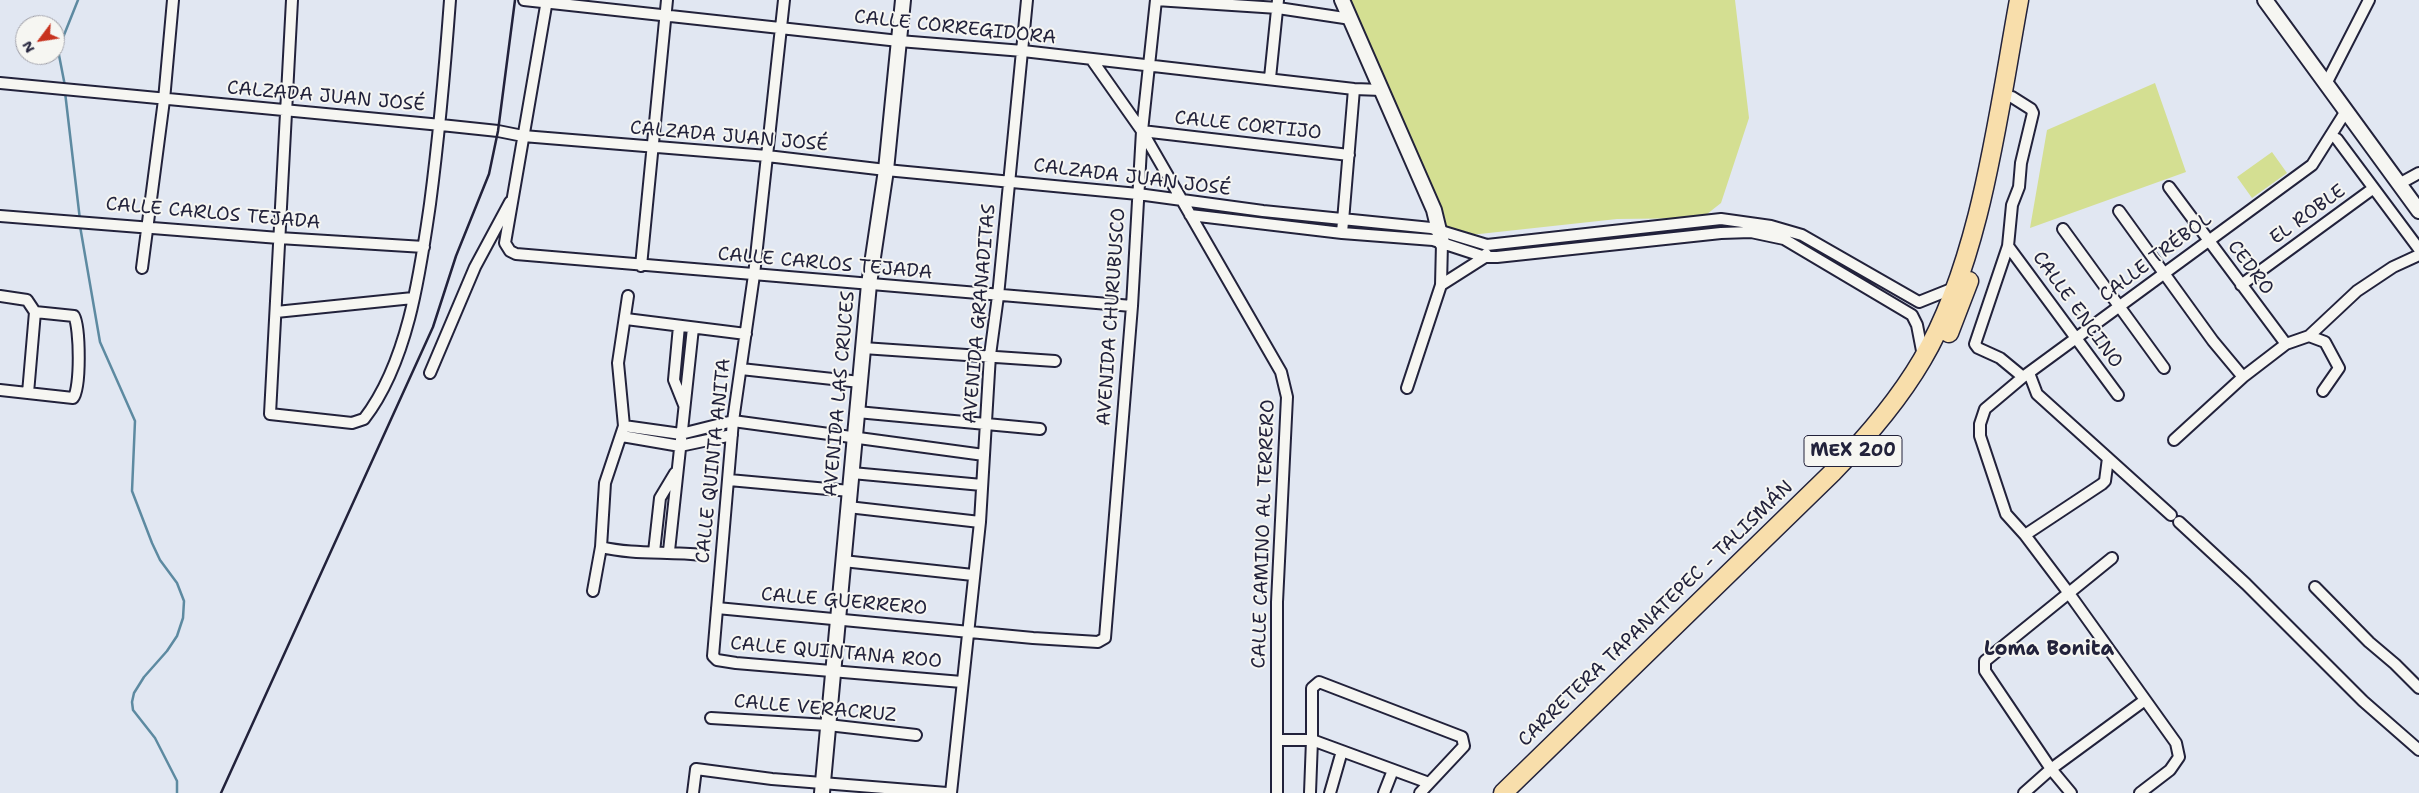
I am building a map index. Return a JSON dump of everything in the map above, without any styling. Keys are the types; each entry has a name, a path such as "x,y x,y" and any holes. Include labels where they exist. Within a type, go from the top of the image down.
{"highway":[{"name":"CARRETERA TAPANATEPEC - TALISMÁN","path":"1503,793 1834,472 1864,440 1923,358 1954,288 1980,206 2019,0"},
{"name":"CARRETERA TAPANATEPEC - TALISMÁN","path":"1518,793 1866,454 1912,397 1948,334 1961,306 1979,253 1987,226 2031,0"}],"street":[{"path":"142,268 164,100 173,0"},
{"path":"292,0 270,414 352,423 364,419 389,376 400,348 413,298 424,247 441,125 450,0"},
{"name":"CALLE CORREGIDORA","path":"524,0 898,42 1023,51 1354,89 1382,90"},
{"path":"641,266 666,0"},
{"name":"CALLE QUINTA ANITA","path":"712,650 733,421 754,276 784,0"},
{"name":"AVENIDA LAS CRUCES","path":"822,788 869,284 886,170 903,0"},
{"name":"AVENIDA GRANADITAS","path":"952,793 980,522 990,355 1010,181 1027,0"},
{"path":"1156,0 1278,4 1351,19"},
{"name":"AVENIDA CHURUBUSCO","path":"1105,638 1132,306 1142,131 1151,66 1156,0"},
{"path":"1342,0 1446,238 1441,285 1407,388"},
{"path":"2265,0 2327,82 2346,112 2419,211"},
{"path":"2327,82 2369,0"},
{"path":"430,373 474,267 515,193 523,136 547,2"},
{"path":"1270,78 1278,4"},
{"name":"CALLE CAMINO AL TERRERO","path":"1092,60 1142,131 1281,372 1287,397 1277,602 1277,793"},
{"name":"CALZADA JUAN JOSÉ","path":"0,83 441,125 498,131 523,136 767,156 886,170 1138,194 1263,211 1345,218 1446,238"},
{"path":"1342,233 1345,218 1354,89"},
{"path":"2012,97 2031,109 2033,113 2021,163 2019,187 2012,205 2008,246 1975,344 1978,348 2000,358 2026,375 2037,394 2246,584 2362,700 2419,750"},
{"name":"CALLE TRÉBOL","path":"2025,535 2006,514 1980,436 1980,424 1984,408 2163,273 2312,165 2346,112"},
{"name":"CALLE CORTIJO","path":"1142,131 1349,155"},
{"path":"2337,139 2419,249"},
{"path":"2399,184 2419,173"},
{"name":"CEDRO","path":"2170,187 2208,241 2286,344"},
{"name":"EL ROBLE","path":"2241,285 2371,190"},
{"name":"CALLE CARLOS TEJADA","path":"515,193 505,243 510,251 516,254 754,276 1132,306"},
{"path":"2119,211 2213,341 2243,377"},
{"name":"CALZADA JUAN JOSÉ","path":"1190,214 1342,233 1446,238"},
{"name":"CALLE CARLOS TEJADA","path":"0,216 279,238 424,247"},
{"path":"1446,238 1487,246 1721,219 1771,226 1802,236 1919,302"},
{"path":"2064,229 2164,368"},
{"path":"1446,238 1485,256 1497,258 1721,233 1751,232 1784,239 1912,315 1917,325 1923,358"},
{"path":"1441,285 1485,256 1487,246"},
{"name":"CALLE ENCINO","path":"2008,246 2118,395"},
{"path":"2174,440 2243,377 2286,344 2309,336 2324,324 2357,291 2393,267 2419,255"},
{"path":"1912,315 1919,302 1954,288"},
{"path":"0,296 28,300 35,312 28,393"},
{"path":"593,591 601,547 605,483 623,431 618,363 628,296"},
{"path":"276,312 413,298"},
{"path":"0,390 69,399 76,394 78,352 74,316 35,312"},
{"path":"626,319 746,334"},
{"path":"2323,391 2339,368 2325,342 2324,324"},
{"path":"679,326 674,380 684,406"},
{"path":"669,552 693,328"},
{"path":"2309,336 2325,342"},
{"path":"863,348 990,355 1055,361"},
{"path":"740,369 860,382"},
{"path":"857,412 1040,429"},
{"path":"623,431 681,434 733,421 984,455"},
{"path":"623,431 680,446 732,435"},
{"path":"2108,458 2105,481 2102,484 2025,535 2176,743 2179,757 2170,770 2140,793"},
{"path":"654,552 660,498 677,470"},
{"path":"852,473 982,485"},
{"path":"729,480 850,491"},
{"path":"848,507 980,522"},
{"path":"601,547 625,553 669,552 702,555"},
{"path":"2071,793 2051,770 1985,671 1985,661 2112,558"},
{"path":"843,561 974,575"},
{"path":"2315,587 2369,642 2419,688"},
{"name":"CALLE GUERRERO","path":"717,608 1033,638 1098,642 1105,638"},
{"name":"CALLE QUINTANA ROO","path":"712,650 717,660 730,662 962,682"},
{"path":"1310,793 1312,688 1318,682 1462,737 1464,746 1420,793"},
{"path":"2024,793 2051,770 2145,700"},
{"name":"CALLE VERACRUZ","path":"711,718 828,725 916,735"},
{"path":"1277,740 1312,740 1429,783"},
{"path":"1330,793 1342,751"},
{"path":"693,793 696,769 822,788 947,793"},
{"path":"1384,793 1393,770"}],"green space":[{"path":"1341,0 1735,0 1749,118 1721,203 1702,218 1617,219 1461,236 1432,221"},
{"path":"2155,83 2186,172 2030,228 2047,130"},
{"path":"2272,152 2287,173 2252,198 2237,177"}],"waterway":[{"path":"65,86 58,50 78,0"},
{"path":"65,92 80,220"},
{"path":"80,226 100,342 135,421 132,491 160,560 177,583 184,601 183,618 177,636 167,651 144,677 134,693 132,702 133,710 155,738 177,781 177,793"}],"railway":[{"path":"221,793 433,327 456,256 489,174 498,131 515,0"}],"district":[{"name":"Loma Bonita","path":"2049,650"}]}
